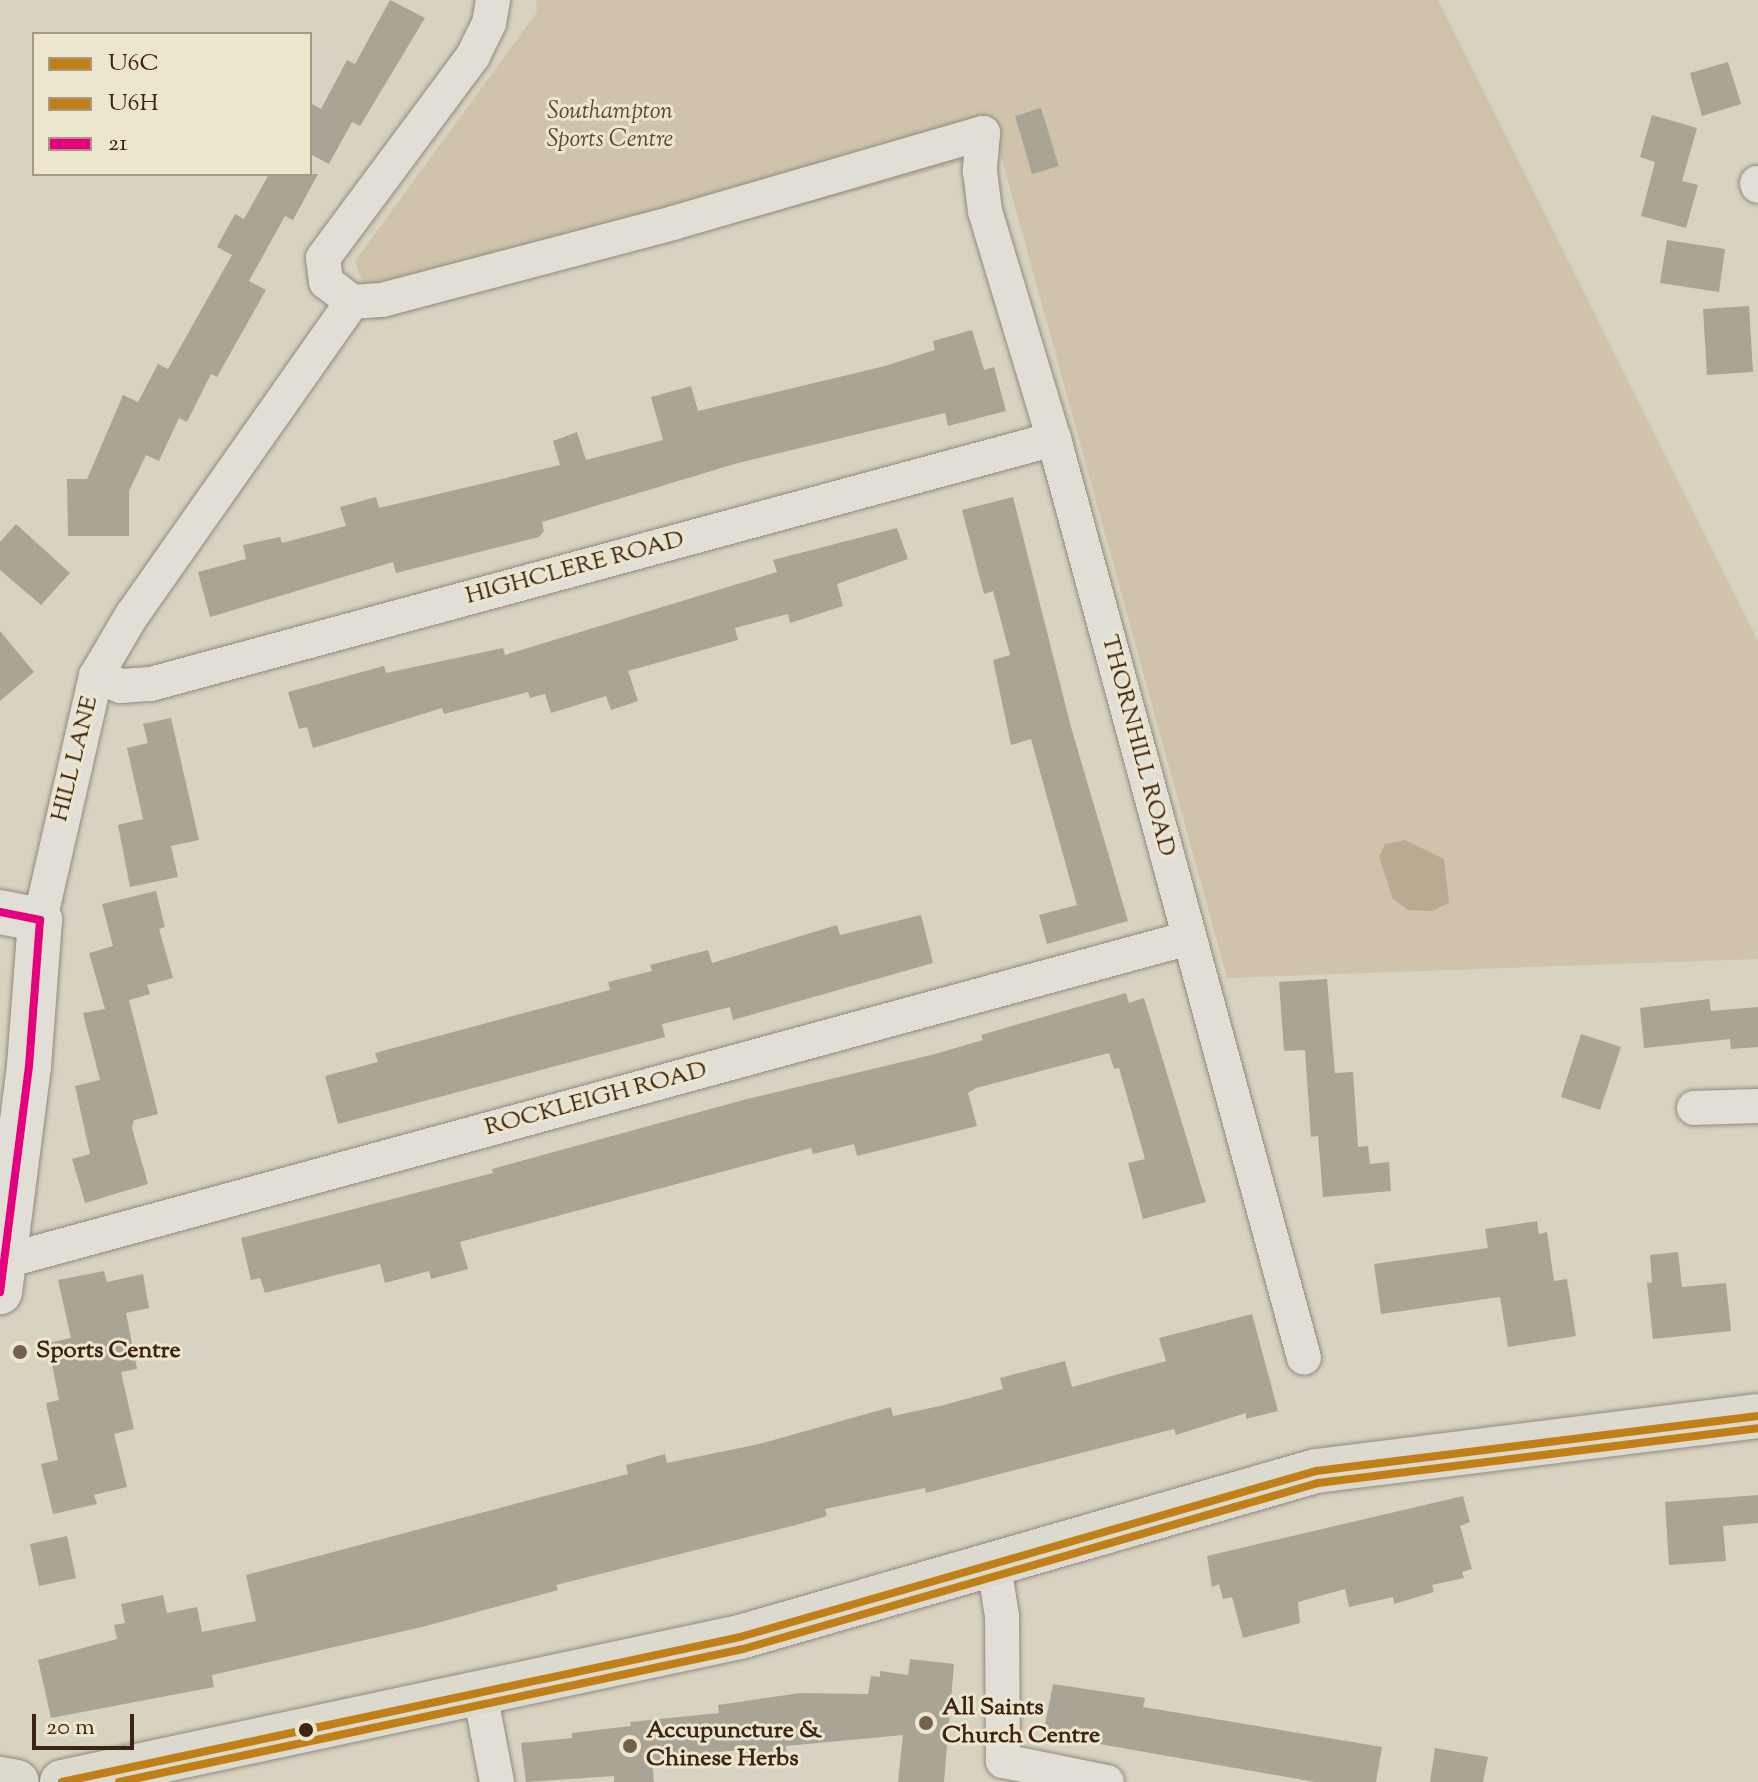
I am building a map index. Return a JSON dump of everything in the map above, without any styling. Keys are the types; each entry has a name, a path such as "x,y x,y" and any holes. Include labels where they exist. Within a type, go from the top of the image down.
{"main road":[{"path":"62,1782 740,1637 994,1566 1118,1524 1316,1471 1758,1416"}],"street":[{"path":"352,302 326,282 323,258 473,56 489,23 493,0"},
{"name":"THORNHILL ROAD","path":"352,302 382,300 673,223 983,133 980,171 985,211 1054,439 1304,1358"},
{"name":"HILL LANE","path":"1,1277 29,1066 20,916 96,676 132,615 352,302"},
{"name":"HIGHCLERE ROAD","path":"96,676 121,686 151,684 1054,439"},
{"name":"ROCKLEIGH ROAD","path":"1,1277 1189,938"},
{"path":"1694,1108 1758,1106"},
{"path":"994,1566 1002,1616 1003,1761 1107,1782"},
{"path":"480,1693 497,1782"}],"green space":[{"name":"Southampton Sports Centre","path":"536,0 1438,0 1758,641 1758,959 1227,978 1000,152 375,321 355,261 537,12"}],"shaded area":[{"path":"1405,840 1444,859 1449,903 1432,911 1408,910 1393,899 1379,856 1385,844"}],"building":[{"path":"390,0 425,18 360,126 352,122 329,164 312,155 312,104 321,109 347,60 355,64"},
{"path":"1728,62 1741,104 1702,116 1690,73"},
{"path":"1041,108 1059,166 1032,174 1015,116"},
{"path":"1652,115 1697,128 1682,181 1698,185 1686,228 1641,216 1655,162 1640,157"},
{"path":"318,174 293,220 285,216 249,281 266,290 217,377 211,374 187,422 179,418 159,461 146,455 129,491 129,536 68,536 67,479 87,479 123,395 138,402 158,364 168,369 232,255 217,247 235,214 244,219 268,176"},
{"path":"1667,240 1725,249 1719,292 1660,283"},
{"path":"1749,306 1753,372 1707,375 1703,309"},
{"path":"972,330 984,370 994,367 1006,411 948,426 945,413 738,463 542,522 544,531 539,537 396,573 393,562 210,617 198,572 246,559 243,545 280,537 282,543 346,526 340,507 376,497 379,508 560,465 553,441 577,432 586,460 663,440 651,397 691,386 698,411 885,366 935,350 933,341"},
{"path":"1013,497 1071,727 1128,921 1047,944 1039,915 1077,905 1031,739 1011,745 993,660 1010,655 993,591 984,594 962,510"},
{"path":"16,524 70,573 41,605 0,570 0,542"},
{"path":"897,528 908,559 837,584 843,606 790,623 788,614 735,628 738,640 628,671 638,701 611,710 606,696 551,713 545,694 530,698 528,692 444,714 442,708 313,748 307,727 299,729 288,692 384,666 386,673 503,648 505,655 777,572 773,560"},
{"path":"0,631 34,672 0,701"},
{"path":"171,718 199,840 171,846 178,877 130,887 118,825 143,819 127,748 148,743 143,724"},
{"path":"156,891 165,927 159,929 173,978 147,985 150,994 129,1000 158,1114 134,1120 132,1128 148,1184 85,1203 72,1159 90,1154 75,1086 100,1080 83,1013 105,1009 89,953 113,946 102,904"},
{"path":"921,915 933,963 733,1020 730,1007 662,1024 665,1037 338,1124 325,1076 378,1062 375,1053 610,990 608,982 652,971 650,965 708,950 712,963 837,925 840,935"},
{"path":"1327,979 1335,1073 1353,1072 1358,1147 1368,1146 1370,1164 1389,1162 1391,1191 1323,1197 1318,1136 1311,1137 1305,1050 1284,1051 1279,982"},
{"path":"1126,993 1129,1003 1144,998 1206,1202 1143,1219 1128,1163 1145,1159 1119,1068 1114,1069 1109,1053 976,1088 968,1093 977,1126 857,1156 854,1144 813,1154 811,1148 460,1242 468,1269 431,1279 429,1271 385,1283 380,1264 265,1293 260,1278 251,1280 241,1238 493,1173 492,1169 747,1099 935,1054 983,1040 981,1035"},
{"path":"1709,999 1711,1011 1758,1007 1758,1047 1731,1049 1730,1039 1644,1048 1640,1008"},
{"path":"1581,1034 1621,1047 1600,1110 1561,1097"},
{"path":"1537,1221 1539,1234 1547,1232 1554,1281 1567,1279 1576,1336 1508,1347 1500,1297 1381,1314 1374,1264 1488,1248 1485,1229"},
{"path":"1678,1252 1682,1287 1726,1283 1731,1331 1653,1339 1647,1283 1652,1282 1650,1255"},
{"path":"104,1271 107,1282 143,1274 149,1308 126,1313 137,1369 121,1372 134,1429 114,1434 127,1487 94,1495 97,1504 53,1514 41,1464 58,1460 46,1403 59,1400 48,1343 71,1338 58,1280"},
{"path":"1252,1314 1278,1411 1246,1419 1246,1413 1176,1435 1174,1429 926,1493 925,1488 825,1509 827,1516 556,1585 558,1590 426,1626 212,1675 214,1687 51,1718 38,1660 117,1639 114,1625 125,1623 121,1604 163,1595 167,1613 197,1607 202,1632 256,1621 246,1575 628,1474 626,1465 665,1454 667,1463 759,1444 891,1407 893,1416 940,1406 1003,1389 1000,1378 1065,1361 1072,1387 1166,1361 1159,1338"},
{"path":"1758,1495 1758,1523 1723,1526 1726,1561 1669,1565 1665,1502"},
{"path":"1463,1496 1470,1522 1460,1526 1472,1569 1462,1572 1464,1578 1432,1585 1434,1592 1394,1604 1393,1597 1349,1607 1345,1589 1298,1602 1300,1623 1243,1638 1232,1597 1223,1599 1219,1584 1212,1587 1207,1556"},
{"path":"67,1536 76,1578 39,1586 30,1544"},
{"path":"910,1659 954,1664 944,1782 898,1782 903,1735 786,1746 787,1761 743,1766 741,1750 685,1755 685,1760 652,1763 654,1782 614,1782 614,1776 526,1782 521,1743 572,1738 572,1733 631,1726 630,1722 719,1713 718,1705 800,1693 868,1694 871,1676 880,1677 880,1671 908,1675"},
{"path":"1053,1684 1145,1698 1143,1707 1382,1747 1376,1782 1315,1782 1043,1734"},
{"path":"1435,1748 1488,1757 1483,1782 1430,1782"}],"transit line":[{"name":"21","path":"0,912 40,920 29,1066 0,1292"},
{"name":"U6C","path":"62,1782 740,1637 1316,1471 1758,1416"},
{"name":"U6H","path":"119,1782 743,1649 1318,1483 1758,1428"}],"place":[{"name":"Sports Centre","path":"20,1352"},
{"name":"All Saints Church Centre","path":"926,1723"},
{"name":"Accupuncture & Chinese Herbs","path":"630,1746"}]}
